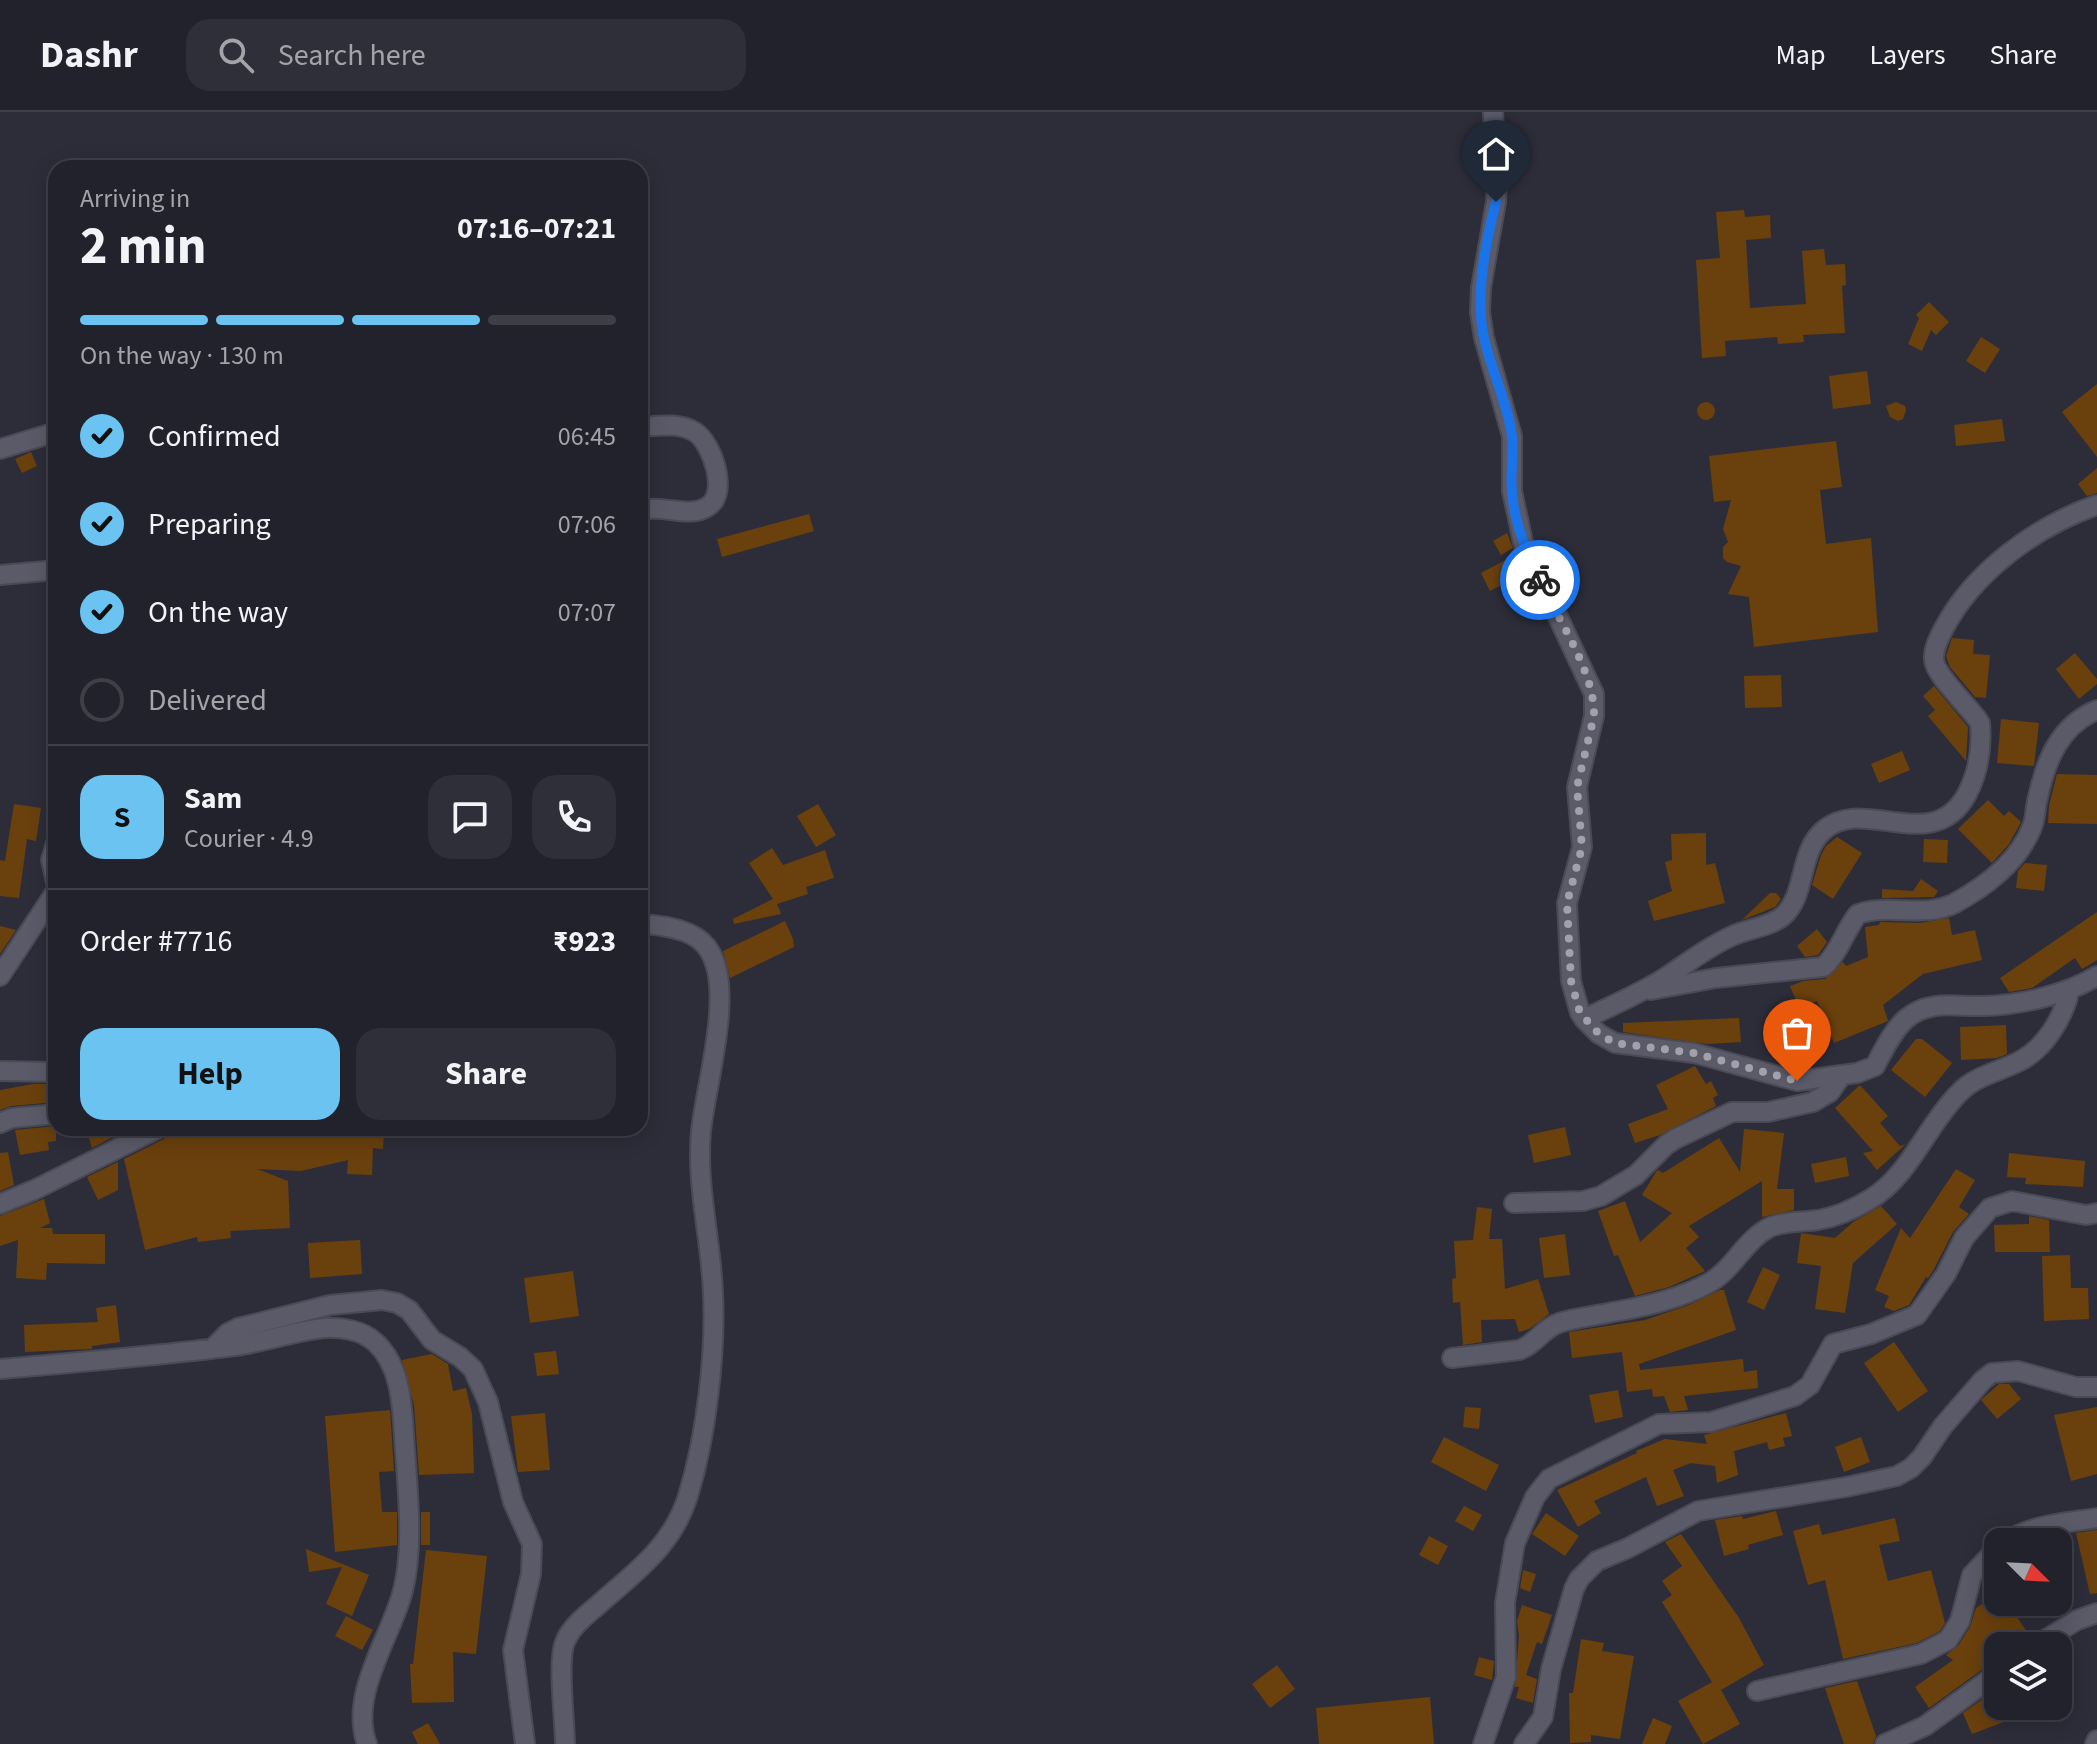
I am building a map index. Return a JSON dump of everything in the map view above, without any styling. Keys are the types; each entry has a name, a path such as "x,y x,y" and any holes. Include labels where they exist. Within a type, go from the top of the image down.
{"street":[{"path":"1493,112 1497,180 1481,288 1480,312 1484,338 1512,436 1512,491 1523,542 1594,694 1594,716 1577,787 1582,847 1567,903 1571,981 1584,1019 1605,1038 1626,1046 1694,1053 1797,1081 1842,1075 1875,1066 1906,1019 1934,1005 1983,1006 2017,1002 2070,990 2097,976"},
{"path":"648,427 679,426 697,433 711,455 719,483 716,497 705,509 648,509"},
{"path":"0,449 48,434"},
{"path":"1584,1019 1662,980 1692,957 1734,935 1781,918 1791,906 1810,849 1824,829 1849,819 1920,824 1937,821 1963,801 1978,762 1980,723 1936,669 1933,657 1940,637 1949,618 1975,581 2065,516 2097,505"},
{"path":"0,575 48,571"},
{"path":"1639,992 1716,978 1823,967 1830,962 1858,914 1878,910 1938,910 1955,903 1997,876 2011,861 2033,826 2038,796 2056,742 2070,726 2097,710"},
{"path":"0,976 48,903"},
{"path":"565,1744 564,1643 580,1621 654,1556 677,1525 696,1470 703,1428 713,1295 700,1181 700,1154 720,1009 715,966 704,943 670,927 648,925"},
{"path":"1452,1358 1519,1350 1556,1324 1636,1308 1691,1291 1720,1276 1744,1246 1760,1232 1770,1227 1820,1220 1848,1211 1873,1198 1901,1173 1959,1093 1983,1076 2021,1061 2037,1049 2061,1015 2070,990"},
{"path":"0,1071 48,1072"},
{"path":"1514,1203 1592,1199 1636,1175 1675,1139 1732,1112 1768,1112 1813,1102 1830,1092 1842,1075"},
{"path":"0,1123 12,1118 48,1115"},
{"path":"0,1204 143,1136"},
{"path":"1483,1744 1506,1677 1505,1603 1515,1543 1535,1497 1549,1479 1659,1424 1711,1422 1795,1396 1810,1385 1833,1344 1900,1325 1917,1315 1946,1274 1964,1238 1990,1208 2012,1201 2086,1215 2097,1213"},
{"path":"212,1349 238,1328 330,1305 382,1300 409,1310 432,1340 470,1364 488,1402 513,1502 532,1544 531,1574 513,1650 525,1744"},
{"path":"0,1369 212,1349 325,1328 353,1330 374,1340 392,1362 401,1401 407,1576 397,1613 365,1696 362,1731 367,1744"},
{"path":"1524,1744 1543,1717 1551,1669 1574,1589 1579,1579 1597,1561 1698,1511 1897,1476 1922,1457 1970,1393 1992,1373 2018,1371 2076,1387 2097,1387"},
{"path":"2034,1528 2097,1518"},
{"path":"1757,1691 1921,1654 1948,1640 1960,1621 1972,1575 1984,1562"},
{"path":"2058,1632 2097,1613"},
{"path":"1885,1744 1925,1726 1984,1683"}],"building":[{"path":"1744,210 1745,217 1770,215 1771,238 1746,240 1750,308 1806,304 1802,251 1824,249 1826,265 1845,264 1846,285 1842,286 1845,333 1803,335 1804,342 1778,344 1777,337 1725,341 1726,356 1702,358 1696,260 1720,258 1716,212"},
{"path":"1929,302 1949,322 1936,335 1931,330 1922,351 1908,344 1919,318 1916,315"},
{"path":"1981,337 2000,349 1985,373 1966,361"},
{"path":"1867,371 1871,404 1833,409 1829,376"},
{"path":"2097,384 2097,457 2062,412"},
{"path":"1706,402 1715,411 1706,420 1697,411"},
{"path":"1896,402 1905,406 1906,410 1903,419 1898,421 1890,417 1886,406"},
{"path":"2002,419 2005,441 1956,446 1954,425"},
{"path":"1836,441 1842,487 1820,490 1826,544 1871,538 1878,632 1754,647 1749,597 1728,594 1741,566 1723,558 1723,547 1728,542 1723,529 1731,500 1714,502 1709,456"},
{"path":"31,452 37,466 22,473 15,459"},
{"path":"2097,468 2097,493 2087,496 2078,484"},
{"path":"809,514 814,531 722,557 717,539"},
{"path":"1507,533 1513,548 1501,555 1493,541"},
{"path":"1513,556 1522,574 1490,591 1481,573"},
{"path":"1952,638 1974,640 1973,654 1990,655 1986,698 1975,697 1950,667 1946,656"},
{"path":"2075,653 2097,679 2097,684 2079,699 2056,669"},
{"path":"1781,675 1782,707 1745,708 1744,676"},
{"path":"1934,686 1968,727 1966,761 1928,716 1935,710 1923,696"},
{"path":"2001,719 2039,723 2034,766 1997,763"},
{"path":"1902,751 1910,770 1879,783 1871,764"},
{"path":"2057,774 2097,775 2097,824 2048,823"},
{"path":"1988,800 2004,816 2009,811 2021,822 2009,844 1992,863 1958,829"},
{"path":"14,804 41,808 36,841 27,839 19,898 0,896 0,860 5,861"},
{"path":"818,804 836,835 816,847 797,816"},
{"path":"1706,833 1706,865 1715,863 1725,903 1654,921 1648,901 1672,891 1665,862 1672,860 1671,834"},
{"path":"1837,837 1862,853 1833,899 1812,885 1821,855"},
{"path":"1924,839 1948,840 1947,863 1923,862"},
{"path":"772,848 783,865 825,850 834,878 806,887 808,894 777,904 781,914 734,924 733,919 773,899 749,863"},
{"path":"2025,863 2047,865 2044,891 2016,888 2018,871"},
{"path":"1921,879 1938,891 1934,897 1882,898 1882,889 1913,891"},
{"path":"1770,893 1776,893 1781,899 1775,907 1742,920"},
{"path":"2097,912 2097,960 2082,969 2075,958 2032,988 2009,992 2000,978"},
{"path":"1949,918 1952,935 1975,930 1982,960 1923,974 1883,1005 1888,1021 1834,1043 1817,1001 1799,1008 1790,986 1825,979 1843,962 1846,966 1868,957 1865,927 1879,925 1880,922 1920,923"},
{"path":"785,921 794,947 730,978 723,951"},
{"path":"0,926 16,930 0,954"},
{"path":"1817,929 1827,942 1818,955 1805,957 1797,946"},
{"path":"1739,1018 1741,1042 1707,1044 1623,1032 1623,1023"},
{"path":"2006,1025 2007,1054 1997,1058 1961,1060 1960,1027"},
{"path":"1916,1039 1922,1039 1952,1063 1925,1097 1891,1070"},
{"path":"1695,1066 1706,1084 1711,1081 1718,1095 1713,1098 1716,1106 1660,1135 1635,1143 1628,1124 1668,1109 1656,1085"},
{"path":"48,1084 48,1103 0,1110 0,1090"},
{"path":"1860,1085 1888,1116 1880,1123 1900,1146 1906,1144 1877,1170 1863,1153 1873,1151 1835,1108"},
{"path":"48,1127 48,1136 56,1136 56,1141 48,1142 49,1150 20,1155 15,1130"},
{"path":"1565,1127 1571,1155 1534,1163 1528,1135"},
{"path":"1744,1129 1784,1133 1777,1189 1794,1189 1794,1210 1762,1217 1762,1181 1689,1226 1699,1237 1686,1248 1705,1271 1669,1287 1635,1296 1618,1255 1614,1256 1598,1211 1625,1201 1640,1242 1672,1213 1642,1195 1656,1172 1663,1173 1719,1138 1740,1172"},
{"path":"88,1136 110,1136 111,1138 92,1148"},
{"path":"167,1136 384,1136 383,1149 373,1148 372,1175 347,1174 348,1160 301,1171 257,1169 288,1181 290,1228 230,1231 231,1238 198,1242 197,1237 145,1250 124,1159"},
{"path":"8,1152 14,1185 0,1191 0,1153"},
{"path":"2009,1153 2085,1161 2083,1187 2025,1184 2026,1178 2007,1177"},
{"path":"1846,1157 1849,1176 1815,1183 1811,1164"},
{"path":"118,1162 118,1190 98,1200 87,1177"},
{"path":"1956,1169 1975,1180 1959,1207 1969,1214 1953,1232 1933,1271 1909,1305 1894,1311 1884,1307 1889,1296 1875,1290 1901,1228 1910,1238"},
{"path":"44,1199 50,1223 40,1228 52,1228 53,1234 105,1234 105,1264 47,1263 46,1280 16,1278 18,1240 0,1246 0,1216"},
{"path":"1881,1206 1897,1224 1853,1263 1845,1313 1815,1309 1821,1266 1797,1263 1801,1233 1835,1238 1853,1222"},
{"path":"1477,1207 1492,1209 1489,1239 1502,1239 1505,1289 1538,1279 1549,1314 1529,1329 1519,1332 1515,1319 1481,1320 1482,1342 1463,1345 1460,1302 1453,1303 1452,1279 1456,1278 1454,1241 1473,1240"},
{"path":"2029,1216 2049,1220 2050,1252 1995,1252 1994,1225 2029,1224"},
{"path":"1565,1234 1570,1275 1544,1278 1539,1238"},
{"path":"360,1240 362,1274 310,1278 308,1243"},
{"path":"2070,1255 2071,1288 2088,1288 2089,1319 2044,1321 2042,1256"},
{"path":"1763,1267 1780,1275 1764,1310 1747,1302"},
{"path":"573,1271 579,1316 530,1323 524,1278"},
{"path":"1724,1290 1736,1330 1639,1364 1640,1370 1743,1359 1744,1372 1757,1370 1758,1388 1684,1396 1688,1410 1670,1412 1664,1396 1653,1397 1652,1389 1627,1392 1622,1352 1572,1358 1569,1332 1645,1320 1689,1305"},
{"path":"116,1305 120,1342 92,1346 92,1349 25,1352 24,1325 98,1322 96,1308"},
{"path":"1894,1342 1928,1391 1898,1412 1864,1363"},
{"path":"556,1351 559,1374 537,1376 534,1353"},
{"path":"432,1354 448,1364 453,1391 466,1388 472,1414 474,1473 419,1475 414,1405 402,1360"},
{"path":"1999,1384 2009,1384 2021,1399 1997,1419 1981,1400"},
{"path":"1618,1390 1623,1417 1595,1423 1589,1395"},
{"path":"1465,1407 1481,1408 1479,1429 1463,1427"},
{"path":"2097,1407 2097,1474 2071,1481 2054,1415"},
{"path":"390,1410 394,1471 379,1472 382,1512 397,1512 397,1545 335,1552 325,1416"},
{"path":"545,1413 550,1470 518,1472 511,1416"},
{"path":"1786,1413 1792,1436 1783,1438 1785,1446 1769,1450 1767,1442 1734,1451 1738,1475 1717,1483 1715,1466 1691,1463 1673,1470 1684,1496 1657,1506 1646,1477 1594,1501 1601,1513 1578,1527 1557,1490 1665,1439 1707,1444 1704,1435"},
{"path":"1444,1437 1499,1465 1486,1491 1431,1462"},
{"path":"1861,1437 1870,1462 1844,1472 1835,1447"},
{"path":"1464,1506 1482,1515 1473,1531 1455,1521"},
{"path":"1776,1511 1783,1535 1724,1556 1715,1520 1742,1516 1743,1519"},
{"path":"421,1512 430,1512 430,1545 421,1545"},
{"path":"1546,1513 1579,1536 1565,1556 1532,1534"},
{"path":"1895,1518 1900,1541 1879,1545 1888,1581 1931,1570 1945,1623 1940,1631 1917,1643 1843,1659 1825,1580 1808,1585 1793,1531 1819,1524 1822,1535"},
{"path":"2097,1530 2097,1593 2090,1594 2076,1533"},
{"path":"1681,1534 1739,1618 1764,1665 1721,1690 1740,1724 1703,1744 1678,1701 1712,1682 1662,1602 1672,1595 1662,1581 1682,1566 1665,1542"},
{"path":"1429,1536 1448,1546 1438,1565 1419,1555"},
{"path":"306,1549 369,1575 352,1616 326,1604 342,1567 309,1572"},
{"path":"426,1550 487,1556 476,1654 453,1652 454,1702 412,1703 410,1664 413,1664"},
{"path":"1523,1570 1536,1574 1530,1592 1520,1588"},
{"path":"1984,1603 1984,1616 2016,1616 2027,1632 1984,1632 1984,1668 1929,1708 1915,1687 1953,1660 1946,1655 1958,1646 1970,1627 1976,1608"},
{"path":"1522,1605 1552,1615 1542,1644 1537,1642 1526,1675 1537,1679 1533,1703 1516,1698 1519,1687 1515,1687 1519,1636 1517,1621"},
{"path":"346,1616 373,1630 362,1650 335,1636"},
{"path":"1581,1639 1604,1643 1602,1651 1634,1656 1620,1739 1591,1735 1591,1742 1570,1743 1569,1693 1573,1693"},
{"path":"1479,1657 1494,1661 1492,1680 1474,1675"},
{"path":"1277,1665 1295,1689 1270,1708 1252,1684"},
{"path":"1857,1681 1876,1736 1873,1744 1844,1744 1825,1688"},
{"path":"1430,1697 1434,1744 1319,1744 1316,1708"},
{"path":"1984,1698 1984,1720 2006,1721 1972,1734 1963,1713"},
{"path":"1653,1718 1672,1726 1665,1744 1642,1744"},
{"path":"428,1723 440,1744 418,1744 412,1732"}],"way so far":[{"path":"1540,580 1594,694 1594,716 1577,787 1583,835 1580,859 1567,903 1571,981 1580,1013 1599,1034 1615,1043 1694,1053 1797,1081"}],"route":[{"path":"1496,202 1490,224 1480,312 1484,338 1512,436 1515,515 1540,580"}]}
